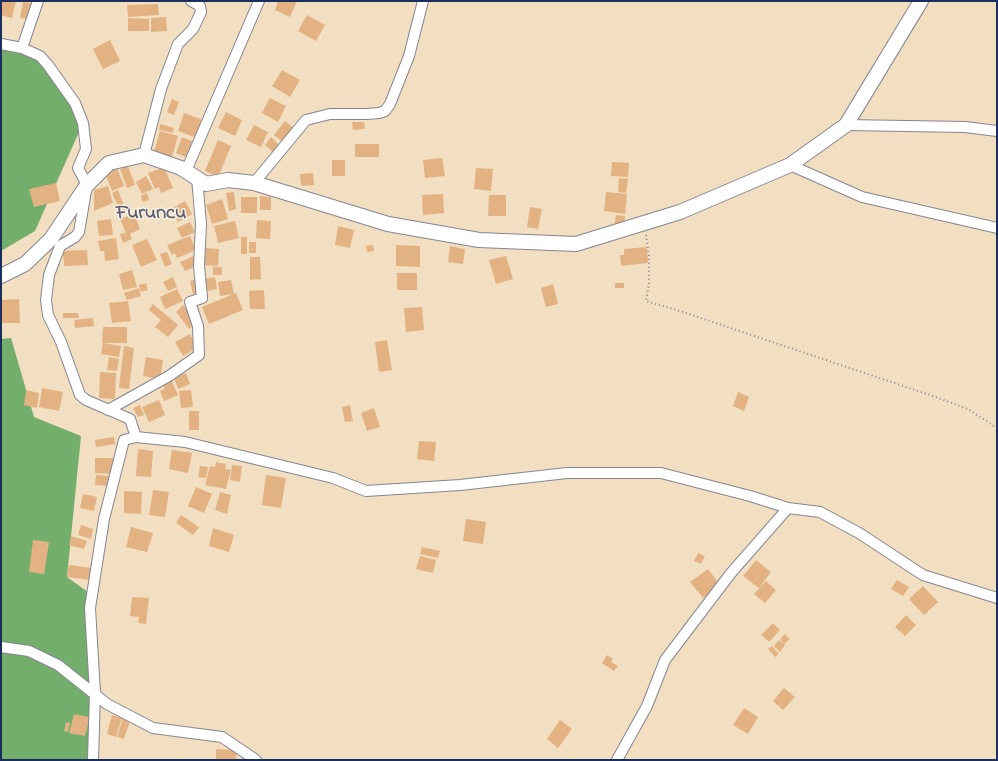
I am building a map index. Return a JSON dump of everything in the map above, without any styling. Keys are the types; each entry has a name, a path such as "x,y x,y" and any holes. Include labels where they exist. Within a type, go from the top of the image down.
{"street":[{"path":"22,48 38,1"},
{"path":"144,155 161,89 178,44 193,28 201,12 200,6 191,1"},
{"path":"108,410 169,376 199,355 198,326 190,302 202,298 199,266 201,224 192,175 259,1"},
{"path":"254,183 306,120 330,114 367,114 385,111 390,104 409,56 423,1"},
{"path":"1,276 25,264 51,239 87,185 109,163 144,155 192,175 206,184 228,180 254,183 388,224 479,240 576,244 680,212 790,165 846,126 922,1"},
{"path":"1,44 22,48 36,54 48,65 74,103 83,123 86,149 78,168 87,185 79,232 75,237 60,246 49,275 46,300 48,315 61,342 80,395 86,400 130,419 136,437"},
{"path":"846,126 965,127 997,131"},
{"path":"790,165 862,197 997,228"},
{"path":"93,760 95,693 90,608 104,519 124,440 136,437 185,442 333,478 366,491 460,485 567,473 661,473 750,496 788,508 820,512 858,533 923,575 997,598"},
{"path":"617,760 647,706 665,660 731,573 788,508"},
{"path":"1,647 29,651 58,665 107,704 153,728 222,737 256,760"}],"path":[{"path":"644,223 649,256 649,284 646,301 933,396 968,409 997,428"}],"green space":[{"path":"1,41 32,51 83,123 35,231 1,251"},
{"path":"11,338 34,417 81,436 67,577 92,595 91,760 1,760 1,339"}],"building":[{"path":"1,1 16,1 12,18 1,15"},
{"path":"278,1 297,1 290,17 275,10"},
{"path":"23,2 31,3 28,19 20,18"},
{"path":"158,4 159,15 128,17 127,5"},
{"path":"307,15 325,25 316,41 298,31"},
{"path":"166,17 167,31 151,32 151,18"},
{"path":"128,18 149,19 149,31 128,31"},
{"path":"110,40 120,61 103,69 93,49"},
{"path":"282,70 300,80 290,97 272,86"},
{"path":"270,98 286,106 278,122 262,113"},
{"path":"172,99 179,102 174,115 167,112"},
{"path":"226,112 242,120 235,136 218,128"},
{"path":"184,113 203,120 197,138 178,131"},
{"path":"285,121 296,130 285,144 274,135"},
{"path":"352,122 364,122 365,129 353,130"},
{"path":"160,124 174,128 173,133 159,130"},
{"path":"254,125 268,132 261,147 246,140"},
{"path":"160,131 178,136 172,157 154,152"},
{"path":"182,137 194,142 188,158 176,153"},
{"path":"271,137 280,146 274,153 265,145"},
{"path":"218,140 231,146 218,177 205,171"},
{"path":"355,144 379,144 379,157 355,157"},
{"path":"442,158 445,176 425,178 423,160"},
{"path":"332,160 345,160 345,176 332,176"},
{"path":"612,162 629,163 628,177 611,176"},
{"path":"128,166 135,185 127,188 120,169"},
{"path":"164,167 173,188 161,193 159,187 155,189 148,173"},
{"path":"117,168 124,186 112,191 105,173"},
{"path":"476,168 493,169 491,191 474,189"},
{"path":"313,173 314,185 301,186 300,174"},
{"path":"146,176 153,189 142,194 136,182"},
{"path":"619,178 628,179 626,193 618,192"},
{"path":"56,183 60,201 34,207 29,189"},
{"path":"108,186 113,203 94,211 94,190"},
{"path":"118,190 126,211 121,213 112,193"},
{"path":"234,192 236,209 229,211 226,193"},
{"path":"606,192 627,194 625,214 604,211"},
{"path":"147,193 149,200 143,202 141,196"},
{"path":"443,194 444,213 423,215 422,195"},
{"path":"489,195 506,195 506,216 488,216"},
{"path":"260,196 271,197 271,210 260,210"},
{"path":"241,197 257,197 257,213 241,213"},
{"path":"222,199 228,219 212,224 206,205"},
{"path":"185,201 192,214 178,222 171,209"},
{"path":"530,207 542,209 538,229 527,227"},
{"path":"134,214 140,229 130,234 132,239 123,243 120,234 125,233 127,236 120,219"},
{"path":"616,215 625,216 624,224 614,227"},
{"path":"111,219 113,235 99,236 97,221"},
{"path":"257,220 271,221 270,239 256,238"},
{"path":"235,221 239,238 218,243 214,226"},
{"path":"190,222 195,232 182,238 177,228"},
{"path":"338,226 354,230 350,248 335,245"},
{"path":"190,236 196,250 177,258 175,253 172,255 167,245"},
{"path":"241,237 247,237 247,254 241,254"},
{"path":"116,238 119,259 105,261 104,251 100,251 98,241"},
{"path":"147,239 157,260 141,267 132,245"},
{"path":"249,242 256,242 256,253 249,253"},
{"path":"373,245 374,251 367,252 366,246"},
{"path":"396,245 420,246 420,267 396,266"},
{"path":"450,246 465,249 463,264 448,262"},
{"path":"647,247 648,263 621,266 620,255 624,255 624,249"},
{"path":"205,248 219,249 218,266 204,265"},
{"path":"87,250 88,265 64,266 63,251"},
{"path":"167,252 172,264 165,267 160,254"},
{"path":"194,256 198,265 185,271 180,262"},
{"path":"506,256 513,279 496,284 489,260"},
{"path":"250,257 260,257 261,279 250,280"},
{"path":"213,267 222,267 222,275 213,275"},
{"path":"132,270 137,287 123,290 119,274"},
{"path":"397,273 417,273 417,290 397,290"},
{"path":"173,277 177,287 168,291 163,282"},
{"path":"215,277 217,289 207,291 204,279"},
{"path":"197,279 200,293 193,294 190,281"},
{"path":"231,280 234,294 220,296 218,282"},
{"path":"146,283 148,290 141,292 139,285"},
{"path":"615,283 624,283 624,288 615,288"},
{"path":"553,284 558,304 546,307 541,288"},
{"path":"139,288 141,296 127,300 124,293"},
{"path":"177,289 183,301 165,309 160,297"},
{"path":"264,290 265,309 250,309 249,291"},
{"path":"236,293 243,310 209,324 202,307"},
{"path":"19,299 20,323 2,323 1,300"},
{"path":"128,301 131,321 112,323 109,303"},
{"path":"153,304 178,325 168,337 155,327 161,320 149,310"},
{"path":"183,305 197,323 189,329 176,312"},
{"path":"422,307 424,330 406,332 404,308"},
{"path":"63,313 78,313 79,318 63,318"},
{"path":"93,318 94,326 75,328 74,320"},
{"path":"103,327 127,327 127,343 102,343"},
{"path":"190,334 197,348 183,356 175,342"},
{"path":"387,340 392,370 379,372 375,342"},
{"path":"103,343 121,346 119,357 101,354"},
{"path":"124,346 134,348 129,389 119,388"},
{"path":"109,357 119,359 117,371 107,370"},
{"path":"146,357 163,360 160,379 143,376"},
{"path":"100,372 116,373 115,399 99,398"},
{"path":"186,373 190,384 178,389 174,378"},
{"path":"171,379 178,395 164,401 160,391 165,389 162,383"},
{"path":"42,388 63,392 59,411 39,407"},
{"path":"26,390 39,393 37,408 24,405"},
{"path":"191,390 193,407 181,408 179,391"},
{"path":"738,392 749,397 744,411 733,406"},
{"path":"159,400 165,415 149,422 142,407"},
{"path":"140,405 144,415 138,417 133,408"},
{"path":"350,405 353,421 345,422 342,407"},
{"path":"374,408 380,427 367,431 361,413"},
{"path":"189,411 199,411 199,430 189,430"},
{"path":"114,437 115,444 96,447 95,440"},
{"path":"419,441 436,442 434,461 417,459"},
{"path":"138,449 153,451 151,477 136,476"},
{"path":"172,450 192,453 188,473 169,469"},
{"path":"95,458 113,458 113,474 95,473"},
{"path":"216,462 226,464 225,469 231,470 226,489 205,485 210,466 215,467"},
{"path":"232,465 242,466 240,482 230,480"},
{"path":"200,466 208,467 206,478 198,477"},
{"path":"96,475 111,476 110,486 95,485"},
{"path":"266,475 286,478 281,508 262,505"},
{"path":"196,487 212,494 204,513 188,506"},
{"path":"153,490 169,492 165,517 149,515"},
{"path":"124,491 142,492 141,514 124,513"},
{"path":"220,492 231,495 227,514 215,510"},
{"path":"83,494 97,497 94,511 80,508"},
{"path":"181,515 199,527 193,535 176,523"},
{"path":"466,519 486,522 483,544 463,541"},
{"path":"81,525 93,529 91,539 78,535"},
{"path":"131,527 153,533 147,552 126,547"},
{"path":"213,528 234,535 229,552 209,546"},
{"path":"71,536 87,541 84,549 69,545"},
{"path":"33,540 49,542 44,574 29,572"},
{"path":"422,547 440,551 438,558 420,554"},
{"path":"698,553 705,556 701,564 694,561"},
{"path":"420,556 436,560 433,573 416,569"},
{"path":"756,560 771,572 759,588 743,576"},
{"path":"69,565 92,568 91,580 67,577"},
{"path":"708,569 720,585 703,598 690,582"},
{"path":"897,580 909,587 903,596 891,589"},
{"path":"766,581 776,590 765,603 754,594"},
{"path":"923,586 938,602 924,615 909,599"},
{"path":"132,597 149,598 146,624 138,623 139,617 130,616"},
{"path":"906,615 916,625 905,636 895,627"},
{"path":"773,623 780,630 769,642 761,635"},
{"path":"785,634 790,639 784,644 780,639"},
{"path":"779,640 785,645 780,652 774,646"},
{"path":"772,646 779,654 775,657 768,649"},
{"path":"607,655 613,659 611,662 618,666 614,671 602,663"},
{"path":"784,688 795,697 783,710 773,701"},
{"path":"744,708 758,717 748,734 733,725"},
{"path":"74,714 90,717 85,736 69,733"},
{"path":"112,715 122,718 116,737 107,734"},
{"path":"123,718 130,721 124,739 117,737"},
{"path":"560,720 572,729 558,748 547,739"},
{"path":"66,722 70,723 68,732 64,731"},
{"path":"216,749 237,750 236,760 216,760"}],"district":[{"name":"Furuncu","path":"151,215"}]}
